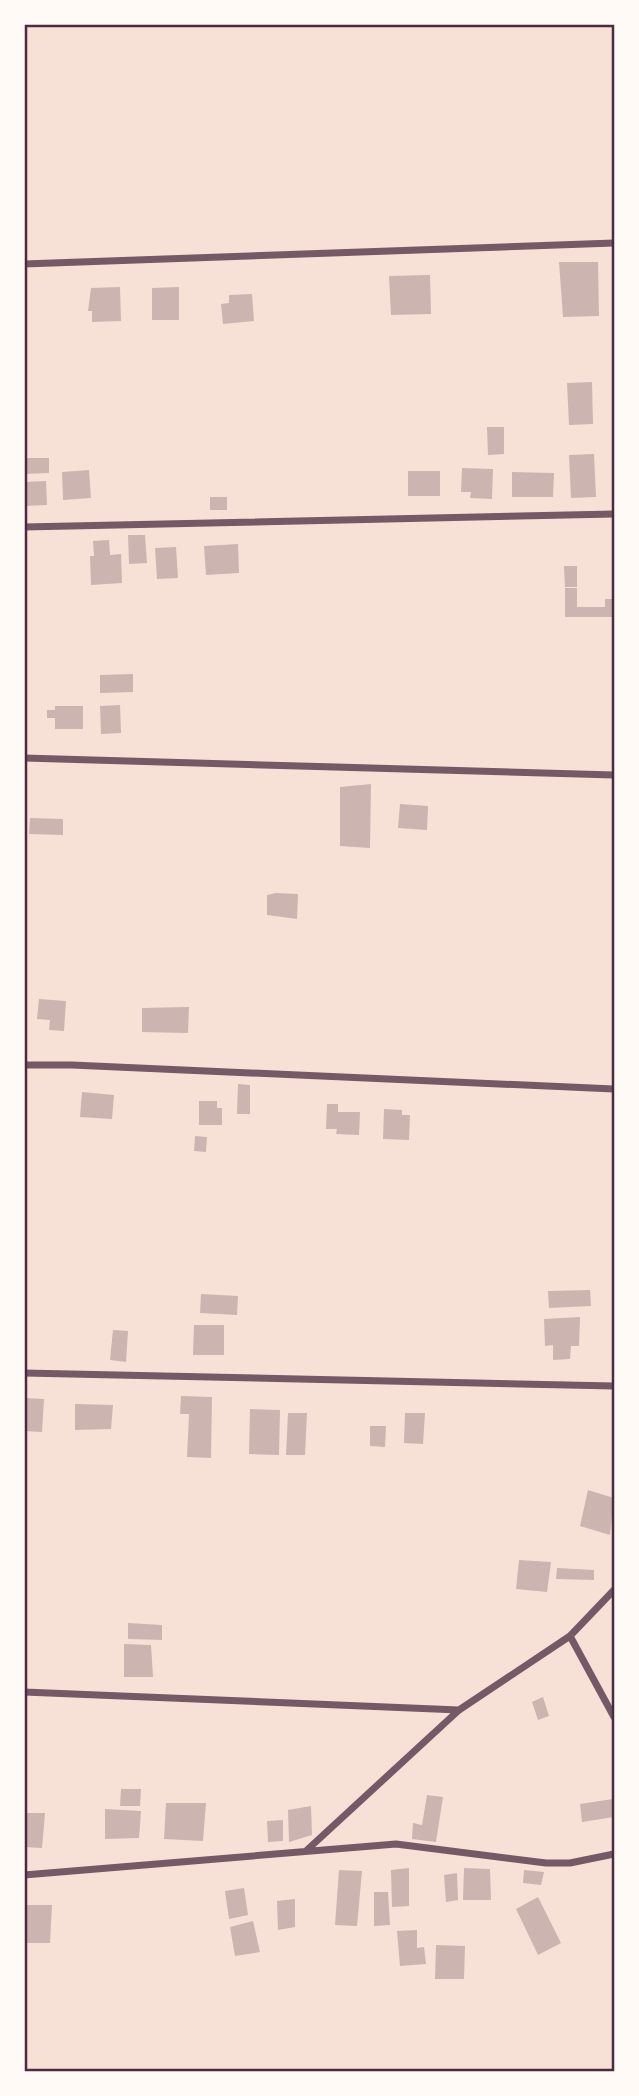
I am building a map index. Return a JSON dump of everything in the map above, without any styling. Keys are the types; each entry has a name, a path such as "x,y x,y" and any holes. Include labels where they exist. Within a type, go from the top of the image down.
{"street":[{"path":"24,264 614,243"},
{"path":"24,527 614,514"},
{"path":"24,758 614,775"},
{"path":"24,1065 614,1089"},
{"path":"24,1373 614,1387"},
{"path":"307,1851 458,1710 570,1636 614,1590"},
{"path":"570,1636 614,1717"},
{"path":"24,1692 458,1710"},
{"path":"24,1875 396,1844 546,1863 570,1863 614,1854"}],"building":[{"path":"559,262 598,262 599,316 563,317"},
{"path":"430,275 431,314 391,315 389,276"},
{"path":"120,287 121,321 92,322 92,311 88,311 91,288"},
{"path":"179,287 179,320 152,320 152,288"},
{"path":"252,294 254,321 223,324 221,304 229,303 229,295"},
{"path":"592,382 593,424 569,425 567,383"},
{"path":"487,427 504,427 504,454 488,455"},
{"path":"594,454 596,497 571,498 569,455"},
{"path":"24,458 49,458 49,473 24,474"},
{"path":"462,468 493,469 492,499 470,498 471,492 461,492"},
{"path":"89,470 91,498 63,500 62,472"},
{"path":"408,471 440,471 440,496 408,496"},
{"path":"512,472 554,473 553,497 512,497"},
{"path":"46,481 47,505 24,506 24,482"},
{"path":"210,497 227,497 227,510 210,510"},
{"path":"128,535 145,535 147,563 129,564"},
{"path":"109,540 110,555 121,554 122,583 91,585 90,556 94,556 93,541"},
{"path":"238,544 239,573 206,575 204,546"},
{"path":"176,547 178,578 157,579 155,548"},
{"path":"564,566 577,566 577,587 565,587"},
{"path":"565,588 577,588 577,607 605,607 605,599 614,599 614,617 565,617"},
{"path":"133,674 133,692 100,693 100,675"},
{"path":"120,705 121,733 101,734 100,706"},
{"path":"55,706 83,706 83,729 55,729 55,718 47,718 47,710 55,710"},
{"path":"371,784 370,848 340,846 340,787"},
{"path":"400,804 428,806 427,830 398,828"},
{"path":"30,818 63,819 63,835 29,834"},
{"path":"298,894 297,919 267,915 267,895"},
{"path":"39,999 66,1001 64,1031 49,1030 50,1020 37,1019"},
{"path":"189,1007 188,1033 142,1032 142,1008"},
{"path":"238,1084 250,1085 250,1114 237,1114"},
{"path":"82,1092 114,1095 112,1119 80,1117"},
{"path":"199,1101 217,1101 217,1108 222,1108 222,1125 199,1125"},
{"path":"327,1104 338,1104 338,1112 360,1112 359,1135 336,1134 337,1129 326,1129"},
{"path":"384,1109 402,1110 402,1115 410,1115 409,1140 383,1139"},
{"path":"195,1136 207,1137 206,1152 194,1151"},
{"path":"590,1290 591,1306 549,1308 548,1291"},
{"path":"201,1294 238,1296 237,1315 200,1313"},
{"path":"580,1317 579,1346 571,1346 570,1359 553,1360 553,1345 545,1346 544,1319"},
{"path":"194,1325 224,1325 224,1355 193,1355"},
{"path":"113,1330 128,1331 126,1362 110,1360"},
{"path":"181,1396 212,1397 211,1458 187,1457 189,1414 180,1414"},
{"path":"24,1398 44,1399 42,1432 24,1431"},
{"path":"75,1404 113,1405 111,1429 75,1430"},
{"path":"250,1409 280,1410 279,1455 249,1454"},
{"path":"288,1413 307,1413 305,1455 286,1455"},
{"path":"405,1413 425,1413 423,1444 404,1443"},
{"path":"370,1426 386,1426 385,1447 370,1446"},
{"path":"588,1490 614,1498 610,1535 580,1526"},
{"path":"519,1560 551,1562 547,1592 516,1589"},
{"path":"557,1568 594,1570 594,1580 556,1579"},
{"path":"128,1623 162,1625 162,1640 128,1639"},
{"path":"124,1644 151,1645 153,1677 124,1677"},
{"path":"543,1697 549,1716 538,1720 532,1702"},
{"path":"121,1789 141,1789 140,1806 120,1806"},
{"path":"427,1795 443,1797 436,1842 412,1839 413,1823 422,1825"},
{"path":"613,1799 614,1817 582,1822 580,1804"},
{"path":"166,1803 206,1803 203,1841 164,1839"},
{"path":"311,1806 312,1835 289,1842 288,1810"},
{"path":"105,1809 141,1811 139,1838 105,1839"},
{"path":"24,1813 45,1813 42,1848 24,1847"},
{"path":"283,1820 283,1841 268,1842 267,1821"},
{"path":"409,1868 409,1906 392,1907 391,1870"},
{"path":"464,1868 490,1869 491,1900 463,1900"},
{"path":"339,1870 362,1871 357,1926 335,1925"},
{"path":"524,1870 544,1872 541,1885 523,1883"},
{"path":"457,1873 458,1900 446,1902 444,1875"},
{"path":"244,1888 248,1915 229,1919 225,1891"},
{"path":"374,1892 388,1892 390,1925 374,1926"},
{"path":"538,1897 561,1943 538,1955 516,1909"},
{"path":"295,1899 295,1927 278,1930 277,1901"},
{"path":"24,1905 52,1905 50,1943 24,1943"},
{"path":"253,1921 260,1952 235,1956 230,1927"},
{"path":"417,1930 417,1948 424,1947 426,1964 400,1966 397,1931"},
{"path":"436,1945 465,1946 464,1979 435,1979"}]}
